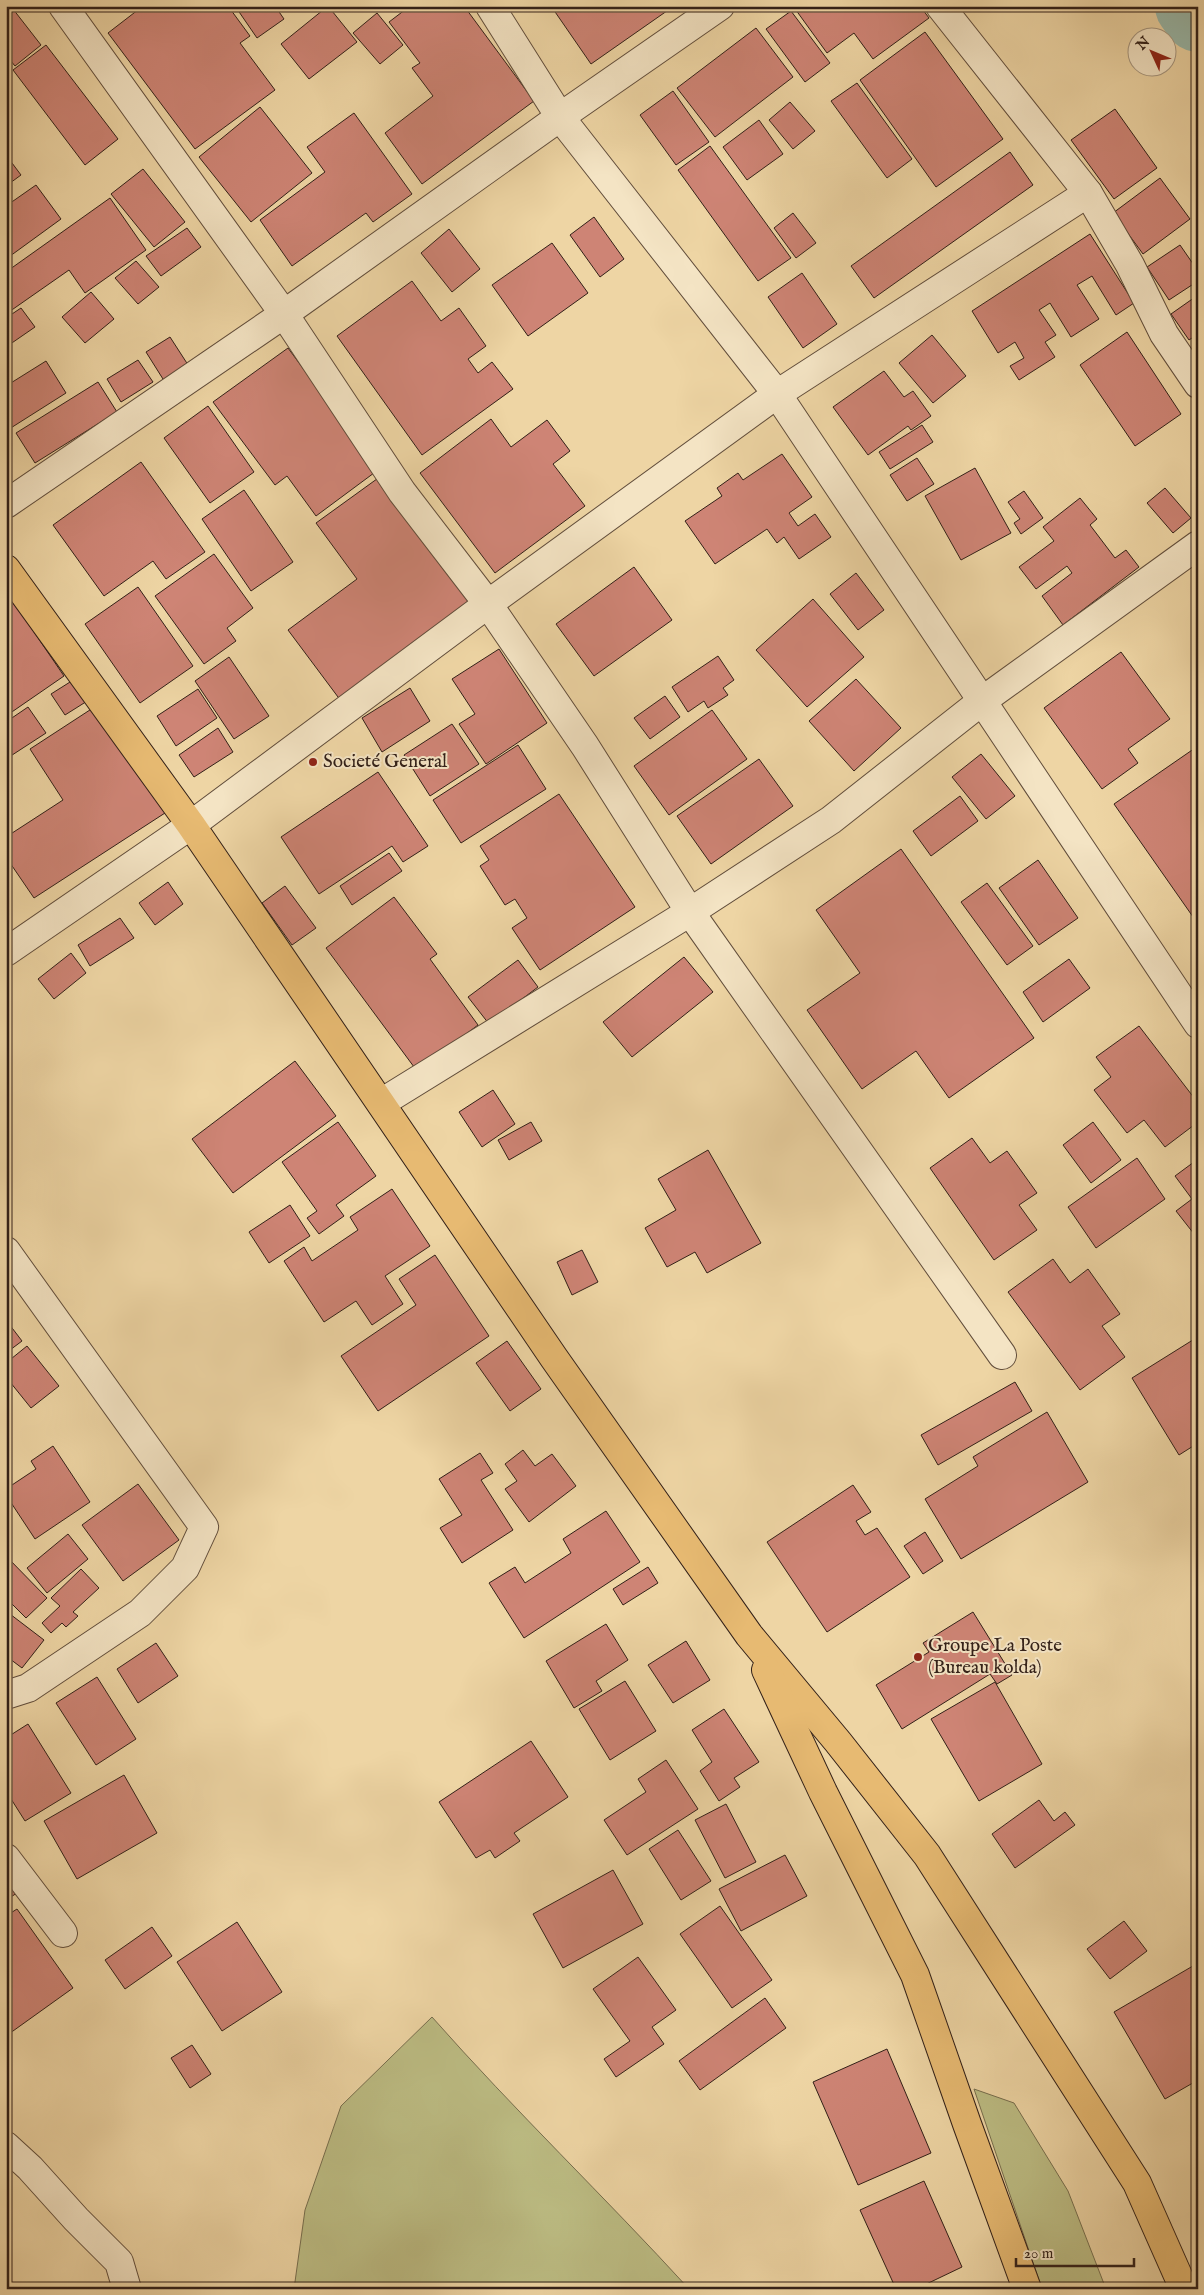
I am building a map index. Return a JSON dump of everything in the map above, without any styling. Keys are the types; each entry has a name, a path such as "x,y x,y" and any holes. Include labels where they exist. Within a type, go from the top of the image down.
{"main road":[{"path":"6,569 191,825 554,1358 749,1635 838,1742 927,1855 1137,2184 1184,2289"},
{"path":"749,1635 822,1792 915,1975 1027,2289"}],"street":[{"path":"63,6 284,314 402,492 488,604 585,746 690,912 1002,1355"},
{"path":"490,6 560,117 777,394 1198,1024"},
{"path":"6,504 284,314 560,117 720,6"},
{"path":"940,6 1088,193 1130,265 1164,334 1198,384"},
{"path":"6,952 191,825 488,604 777,394 1088,193"},
{"path":"380,1103 690,912 831,820 982,701 1198,545"},
{"path":"6,1252 204,1526 186,1568 140,1613 28,1688 6,1695"},
{"path":"6,1858 63,1933"},
{"path":"6,2146 30,2168 76,2220 120,2262 127,2289"}],"green space":[{"path":"432,2017 495,2086 689,2289 294,2289 305,2210 341,2106"},
{"path":"974,2089 1014,2103 1068,2191 1106,2289 1042,2289"}],"building":[{"path":"143,6 228,6 250,36 240,43 275,90 195,149 108,33"},
{"path":"235,6 275,6 284,19 257,38"},
{"path":"328,6 357,42 309,79 281,44"},
{"path":"410,6 464,6 534,101 422,184 385,133 433,96 412,68 420,63 389,22"},
{"path":"551,6 674,6 591,64"},
{"path":"793,6 920,6 929,18 873,59 854,33 827,53"},
{"path":"13,9 41,45 15,66 6,55 6,14"},
{"path":"791,11 830,63 805,82 766,29"},
{"path":"377,13 403,45 380,64 353,33"},
{"path":"756,28 793,77 715,137 677,88"},
{"path":"925,32 1003,139 936,187 860,80"},
{"path":"46,45 118,139 85,165 13,70"},
{"path":"857,83 912,159 887,178 831,101"},
{"path":"673,91 709,142 676,165 640,115"},
{"path":"790,102 815,131 793,149 769,120"},
{"path":"260,107 312,173 251,222 199,157"},
{"path":"1115,109 1157,168 1114,199 1071,140"},
{"path":"354,113 412,194 373,222 366,213 292,266 260,220 325,172 307,147"},
{"path":"759,120 783,154 747,180 723,147"},
{"path":"710,146 791,258 758,281 678,170"},
{"path":"1010,152 1033,185 874,298 851,266"},
{"path":"6,155 21,175 6,186"},
{"path":"143,169 185,222 154,247 111,194"},
{"path":"1160,178 1190,219 1143,254 1113,213"},
{"path":"36,185 61,219 6,259 6,206"},
{"path":"110,198 146,250 85,293 69,270 6,314 6,272"},
{"path":"793,213 816,243 796,258 774,228"},
{"path":"594,217 624,259 600,277 570,235"},
{"path":"187,228 201,247 161,276 146,256"},
{"path":"449,229 480,269 452,292 421,253"},
{"path":"1090,234 1134,303 1116,315 1092,276 1077,285 1099,319 1071,337 1050,303 1039,310 1056,335 1045,342 1055,357 1019,380 1010,366 1024,358 1015,342 998,353 972,311"},
{"path":"552,243 588,293 528,336 492,285"},
{"path":"1180,245 1198,271 1198,281 1169,300 1147,267"},
{"path":"136,261 159,287 138,304 115,278"},
{"path":"802,273 837,324 803,348 768,297"},
{"path":"412,281 441,321 459,308 486,346 468,359 478,373 492,362 513,389 422,455 337,336"},
{"path":"91,292 114,319 85,343 62,317"},
{"path":"1198,295 1198,334 1189,340 1171,314"},
{"path":"21,308 35,327 6,347 6,318"},
{"path":"1127,332 1181,414 1135,446 1080,365"},
{"path":"932,335 966,376 933,403 899,363"},
{"path":"170,337 192,371 168,387 146,352"},
{"path":"288,348 378,470 316,516 287,476 275,485 213,402"},
{"path":"138,360 153,382 121,402 107,379"},
{"path":"46,361 66,393 6,431 6,386"},
{"path":"884,371 904,397 913,391 931,416 911,430 908,426 868,455 833,407"},
{"path":"98,382 117,412 35,463 16,433"},
{"path":"208,406 254,472 210,503 164,438"},
{"path":"491,419 511,447 547,420 570,451 553,464 585,506 495,573 420,473"},
{"path":"922,425 933,442 890,469 879,452"},
{"path":"782,454 812,497 789,513 798,526 815,514 831,537 799,559 784,537 777,543 767,529 715,564 685,521 722,496 717,488 738,473 743,480"},
{"path":"917,458 934,484 907,501 890,475"},
{"path":"141,462 205,552 166,579 153,561 104,596 53,525"},
{"path":"975,468 1011,533 961,560 925,496"},
{"path":"381,476 475,603 341,701 288,630 357,579 316,523"},
{"path":"1165,488 1191,518 1173,533 1147,503"},
{"path":"244,490 293,562 251,591 202,519"},
{"path":"1024,491 1043,518 1021,534 1014,523 1020,519 1008,502"},
{"path":"1080,498 1097,519 1090,525 1115,558 1126,550 1139,567 1063,625 1042,596 1072,573 1067,566 1036,589 1019,567 1054,541 1043,527"},
{"path":"214,554 253,608 227,628 236,641 204,664 155,596"},
{"path":"634,567 672,620 594,676 556,624"},
{"path":"856,573 884,610 858,630 830,594"},
{"path":"138,587 193,666 140,703 85,624"},
{"path":"6,591 64,676 6,716"},
{"path":"813,599 864,657 807,707 756,650"},
{"path":"499,649 547,723 486,764 459,724 475,714 452,679"},
{"path":"1121,652 1170,719 1128,749 1138,763 1102,789 1044,708"},
{"path":"718,656 734,680 723,688 728,695 708,708 704,701 688,712 672,687"},
{"path":"229,657 269,716 234,739 195,681"},
{"path":"78,677 92,698 65,715 51,694"},
{"path":"856,679 901,728 854,771 809,721"},
{"path":"410,688 430,721 382,752 362,718"},
{"path":"198,689 217,718 176,746 157,716"},
{"path":"665,696 680,717 650,739 634,718"},
{"path":"96,706 165,813 34,898 6,857 6,837 63,800 30,749"},
{"path":"28,707 46,733 6,759 6,722"},
{"path":"712,710 747,759 669,815 634,766"},
{"path":"452,724 479,764 430,796 404,755"},
{"path":"218,728 233,752 194,777 179,755"},
{"path":"518,745 546,789 461,843 433,800"},
{"path":"1198,746 1198,924 1114,804"},
{"path":"981,754 1015,796 986,819 952,777"},
{"path":"759,759 793,806 711,864 677,816"},
{"path":"378,772 428,846 403,862 392,846 319,894 281,837"},
{"path":"559,794 635,907 540,970 512,928 527,918 515,899 505,905 480,866 489,860 480,846"},
{"path":"960,796 978,821 931,856 913,831"},
{"path":"901,849 1034,1038 949,1098 916,1051 862,1089 807,1010 860,973 816,910"},
{"path":"389,853 402,871 352,905 340,886"},
{"path":"1038,860 1078,918 1039,945 999,888"},
{"path":"168,882 183,904 155,925 139,903"},
{"path":"987,883 1033,946 1007,965 961,902"},
{"path":"285,886 316,928 292,945 262,903"},
{"path":"394,897 437,954 430,959 478,1025 417,1071 326,948"},
{"path":"120,918 134,938 90,966 78,945"},
{"path":"71,953 86,973 54,999 38,979"},
{"path":"684,957 713,992 632,1057 603,1022"},
{"path":"1069,959 1090,988 1043,1022 1023,992"},
{"path":"518,960 538,987 489,1024 468,997"},
{"path":"1139,1026 1198,1103 1198,1122 1165,1147 1144,1120 1127,1133 1094,1090 1111,1077 1096,1057"},
{"path":"295,1061 336,1116 233,1193 192,1139"},
{"path":"493,1090 515,1124 482,1147 459,1112"},
{"path":"338,1122 376,1176 336,1205 344,1216 319,1234 307,1218 317,1211 282,1162"},
{"path":"531,1122 542,1141 509,1160 498,1140"},
{"path":"1093,1122 1121,1160 1091,1183 1063,1145"},
{"path":"972,1138 990,1163 1007,1151 1037,1193 1019,1205 1037,1230 994,1260 930,1168"},
{"path":"708,1150 761,1243 707,1273 695,1252 667,1267 645,1228 676,1210 658,1179"},
{"path":"1137,1158 1165,1199 1096,1248 1068,1207"},
{"path":"1198,1159 1198,1239 1176,1211 1192,1199 1175,1176"},
{"path":"392,1189 430,1246 385,1276 403,1304 372,1325 356,1301 324,1322 284,1261 304,1247 312,1261 358,1230 350,1217"},
{"path":"290,1205 310,1236 269,1263 249,1232"},
{"path":"582,1250 598,1282 572,1295 557,1262"},
{"path":"435,1255 489,1336 378,1411 341,1356 416,1305 399,1279"},
{"path":"1053,1259 1070,1283 1088,1269 1120,1314 1102,1326 1125,1357 1080,1390 1008,1292"},
{"path":"6,1320 22,1341 6,1353"},
{"path":"1196,1338 1198,1342 1198,1443 1179,1455 1132,1378"},
{"path":"507,1341 541,1389 510,1411 476,1363"},
{"path":"27,1346 59,1386 31,1408 6,1377 6,1363"},
{"path":"1015,1382 1032,1411 938,1465 921,1435"},
{"path":"1047,1412 1088,1482 961,1559 925,1499 978,1466 973,1457"},
{"path":"53,1446 90,1502 35,1539 6,1495 6,1489 36,1469 31,1461"},
{"path":"523,1450 535,1466 552,1454 576,1486 529,1522 505,1489 517,1481 505,1464"},
{"path":"480,1453 493,1473 481,1480 513,1530 462,1563 440,1528 462,1515 439,1479"},
{"path":"138,1484 179,1540 123,1581 82,1525"},
{"path":"853,1485 871,1512 856,1521 865,1535 877,1528 910,1577 827,1632 767,1542"},
{"path":"606,1511 640,1562 524,1638 489,1583 515,1567 525,1583 571,1553 563,1539"},
{"path":"925,1532 943,1561 923,1574 904,1546"},
{"path":"68,1534 88,1559 47,1593 27,1568"},
{"path":"6,1556 47,1598 26,1618 6,1598"},
{"path":"648,1567 658,1583 623,1605 613,1589"},
{"path":"81,1569 99,1588 73,1612 78,1616 66,1627 62,1623 51,1633 42,1623 60,1606 51,1598"},
{"path":"6,1611 44,1640 22,1668 6,1656"},
{"path":"973,1612 1012,1675 997,1684 990,1674 902,1729 876,1685 929,1652 923,1643"},
{"path":"606,1624 628,1660 596,1681 602,1691 574,1708 546,1661"},
{"path":"686,1641 710,1680 673,1703 648,1665"},
{"path":"156,1643 178,1676 138,1703 117,1669"},
{"path":"97,1677 136,1739 96,1765 56,1703"},
{"path":"625,1681 656,1731 610,1760 579,1709"},
{"path":"995,1682 1042,1764 979,1801 931,1719"},
{"path":"724,1709 759,1762 734,1778 740,1787 719,1801 700,1771 712,1762 692,1730"},
{"path":"28,1724 71,1793 25,1821 6,1791 6,1738"},
{"path":"531,1741 568,1797 514,1833 520,1841 495,1858 490,1850 476,1858 439,1802"},
{"path":"666,1760 698,1809 627,1855 604,1820 646,1792 638,1779"},
{"path":"124,1775 157,1833 77,1879 44,1821"},
{"path":"1039,1800 1054,1821 1065,1812 1075,1825 1015,1868 992,1834"},
{"path":"726,1804 756,1862 725,1878 695,1820"},
{"path":"678,1830 711,1881 681,1900 649,1849"},
{"path":"785,1855 807,1896 741,1931 719,1889"},
{"path":"613,1870 643,1924 563,1968 533,1914"},
{"path":"6,1878 17,1893 6,1900"},
{"path":"720,1906 772,1980 732,2008 680,1934"},
{"path":"17,1909 73,1988 6,2036 6,1916"},
{"path":"1124,1921 1147,1951 1110,1979 1087,1949"},
{"path":"237,1922 282,1992 222,2031 177,1962"},
{"path":"152,1927 172,1956 125,1989 105,1960"},
{"path":"638,1957 676,2010 652,2027 664,2044 616,2077 604,2059 630,2041 593,1989"},
{"path":"1198,1963 1198,2080 1165,2099 1114,2012"},
{"path":"765,1998 786,2028 700,2090 679,2061"},
{"path":"192,2045 211,2074 190,2088 171,2058"},
{"path":"887,2049 931,2153 858,2185 813,2082"},
{"path":"924,2181 962,2267 916,2289 896,2289 860,2210"}],"waterway":[{"path":"1190,6 1198,17"}],"place":[{"name":"Societé General","path":"313,762"},
{"name":"Groupe La Poste (Bureau kolda)","path":"918,1657"}]}
